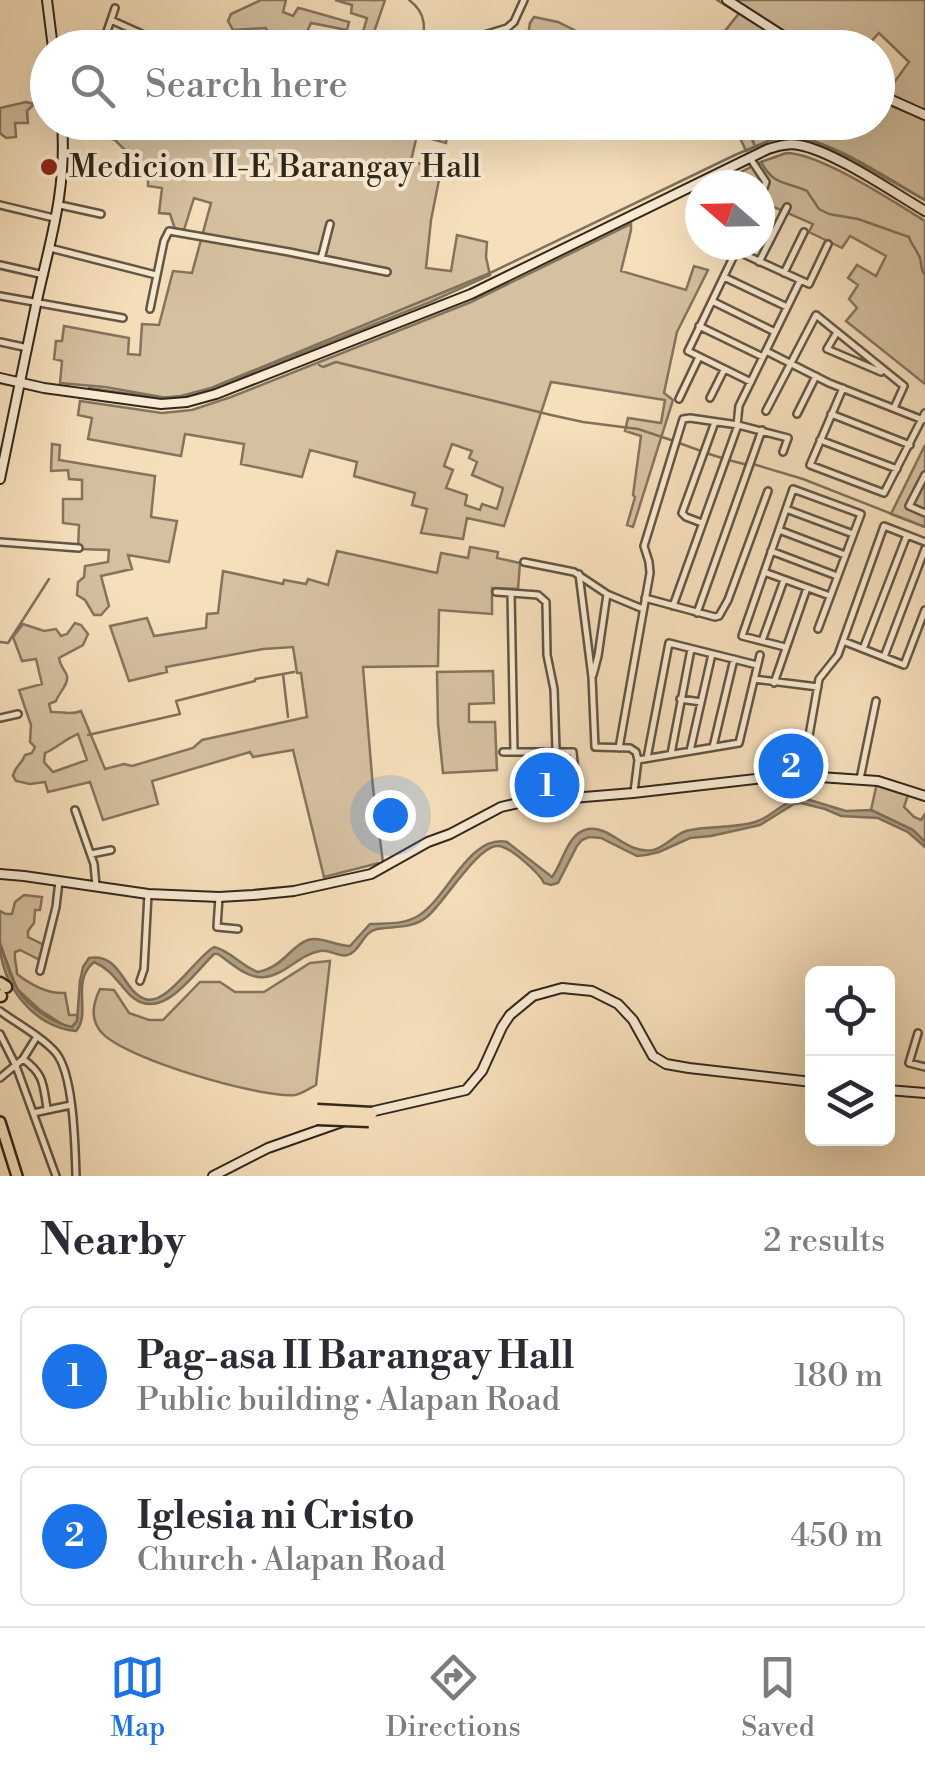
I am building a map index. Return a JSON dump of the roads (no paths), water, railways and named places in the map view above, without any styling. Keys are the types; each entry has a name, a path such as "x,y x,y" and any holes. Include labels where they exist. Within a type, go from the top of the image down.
{"highway":[{"path":"317,1114 370,1117"}],"main road":[{"path":"0,1122 18,1176"}],"street":[{"path":"46,0 50,30"},
{"path":"501,30 514,22 524,0"},
{"path":"727,0 774,30"},
{"path":"107,30 115,8"},
{"path":"111,20 134,30"},
{"path":"895,102 925,115"},
{"path":"0,478 60,206 63,140"},
{"path":"0,378 18,384 161,404 216,394 471,294 750,158 788,144 805,146 925,210"},
{"path":"750,158 758,170"},
{"path":"0,205 57,219"},
{"path":"60,206 102,214"},
{"path":"759,262 787,206"},
{"path":"321,258 330,224"},
{"path":"150,309 169,232 387,272"},
{"path":"784,273 804,232"},
{"path":"756,260 808,284 828,244"},
{"path":"50,248 156,276"},
{"path":"732,260 688,350 750,382"},
{"path":"0,266 44,274"},
{"path":"724,277 787,307"},
{"path":"673,606 737,425 739,406 800,281"},
{"path":"0,296 122,318"},
{"path":"712,301 775,332"},
{"path":"766,411 816,316 904,386 894,408"},
{"path":"699,326 924,418 884,492 810,464 843,388"},
{"path":"836,332 828,349 889,374"},
{"path":"0,342 28,348"},
{"path":"678,399 699,357"},
{"path":"710,398 724,369"},
{"path":"797,414 816,376"},
{"path":"0,414 14,415"},
{"path":"831,414 910,445"},
{"path":"619,748 650,567 645,540 682,422 686,417 762,430 788,438 784,452"},
{"path":"702,523 682,513 714,422"},
{"path":"697,613 762,430"},
{"path":"819,440 897,469"},
{"path":"925,474 909,506 925,513"},
{"path":"785,647 742,636 793,489 861,514 818,629"},
{"path":"645,598 714,617 722,613 768,491"},
{"path":"786,509 853,534"},
{"path":"805,776 821,676 836,660 884,526 925,546 884,657"},
{"path":"778,530 845,556"},
{"path":"863,649 907,535"},
{"path":"0,542 79,548"},
{"path":"771,551 838,576"},
{"path":"524,562 579,574 606,594 643,609"},
{"path":"764,572 830,596"},
{"path":"579,574 592,677 595,747 634,750 638,755 634,793"},
{"path":"762,641 784,580"},
{"path":"774,683 807,588"},
{"path":"496,592 538,595 546,602 556,750"},
{"path":"511,593 514,752"},
{"path":"592,677 606,594"},
{"path":"843,642 904,664 925,610"},
{"path":"647,758 669,643 757,664"},
{"path":"671,754 691,648"},
{"path":"690,751 712,654"},
{"path":"638,760 740,743 760,654"},
{"path":"713,748 734,659"},
{"path":"754,679 818,687"},
{"path":"680,698 700,702"},
{"path":"860,780 876,701"},
{"path":"0,718 18,714"},
{"path":"503,752 574,752 573,798"},
{"path":"0,874 148,894 219,897 294,891 371,874 501,806 773,776 880,781 925,796"},
{"path":"75,810 94,864 96,886"},
{"path":"90,854 111,850"},
{"path":"40,971 59,881"},
{"path":"140,980 148,894"},
{"path":"219,897 218,927 238,928"},
{"path":"213,1176 268,1148 366,1113 466,1090 482,1070 510,1015 533,996 555,988 584,989 612,1000 629,1015 649,1050 662,1062 805,1081"},
{"path":"0,1010 53,1050 63,1064 71,1105 76,1176"},
{"path":"918,1032 909,1063 925,1066"},
{"path":"0,1034 16,1066 56,1176"},
{"path":"0,1078 23,1059 36,1038"},
{"path":"23,1059 42,1078 47,1108"},
{"path":"895,1090 925,1092"},
{"path":"33,1112 71,1105"}],"waterway":[{"path":"409,0 419,10 424,30"},
{"path":"717,0 765,30"},
{"path":"895,107 925,120"},
{"path":"752,140 754,144"},
{"path":"89,388 160,398 211,388 490,273 770,140"},
{"path":"809,140 925,200"},
{"path":"761,162 776,180 807,191 819,209 909,237 925,275"},
{"path":"319,365 336,362 551,415 638,429 671,440"},
{"path":"679,443 701,451"},
{"path":"706,453 722,458"},
{"path":"728,460 748,465"},
{"path":"753,464 803,479 925,527"},
{"path":"0,642 8,643 49,579"},
{"path":"88,735 180,714 176,701 294,672"},
{"path":"283,674 288,717"}],"place":[{"name":"Medicion II-E Barangay Hall","path":"49,167"},
{"name":"Iglesia ni Cristo","path":"791,766"},
{"name":"Pag-asa II Barangay Hall","path":"547,785"}]}
